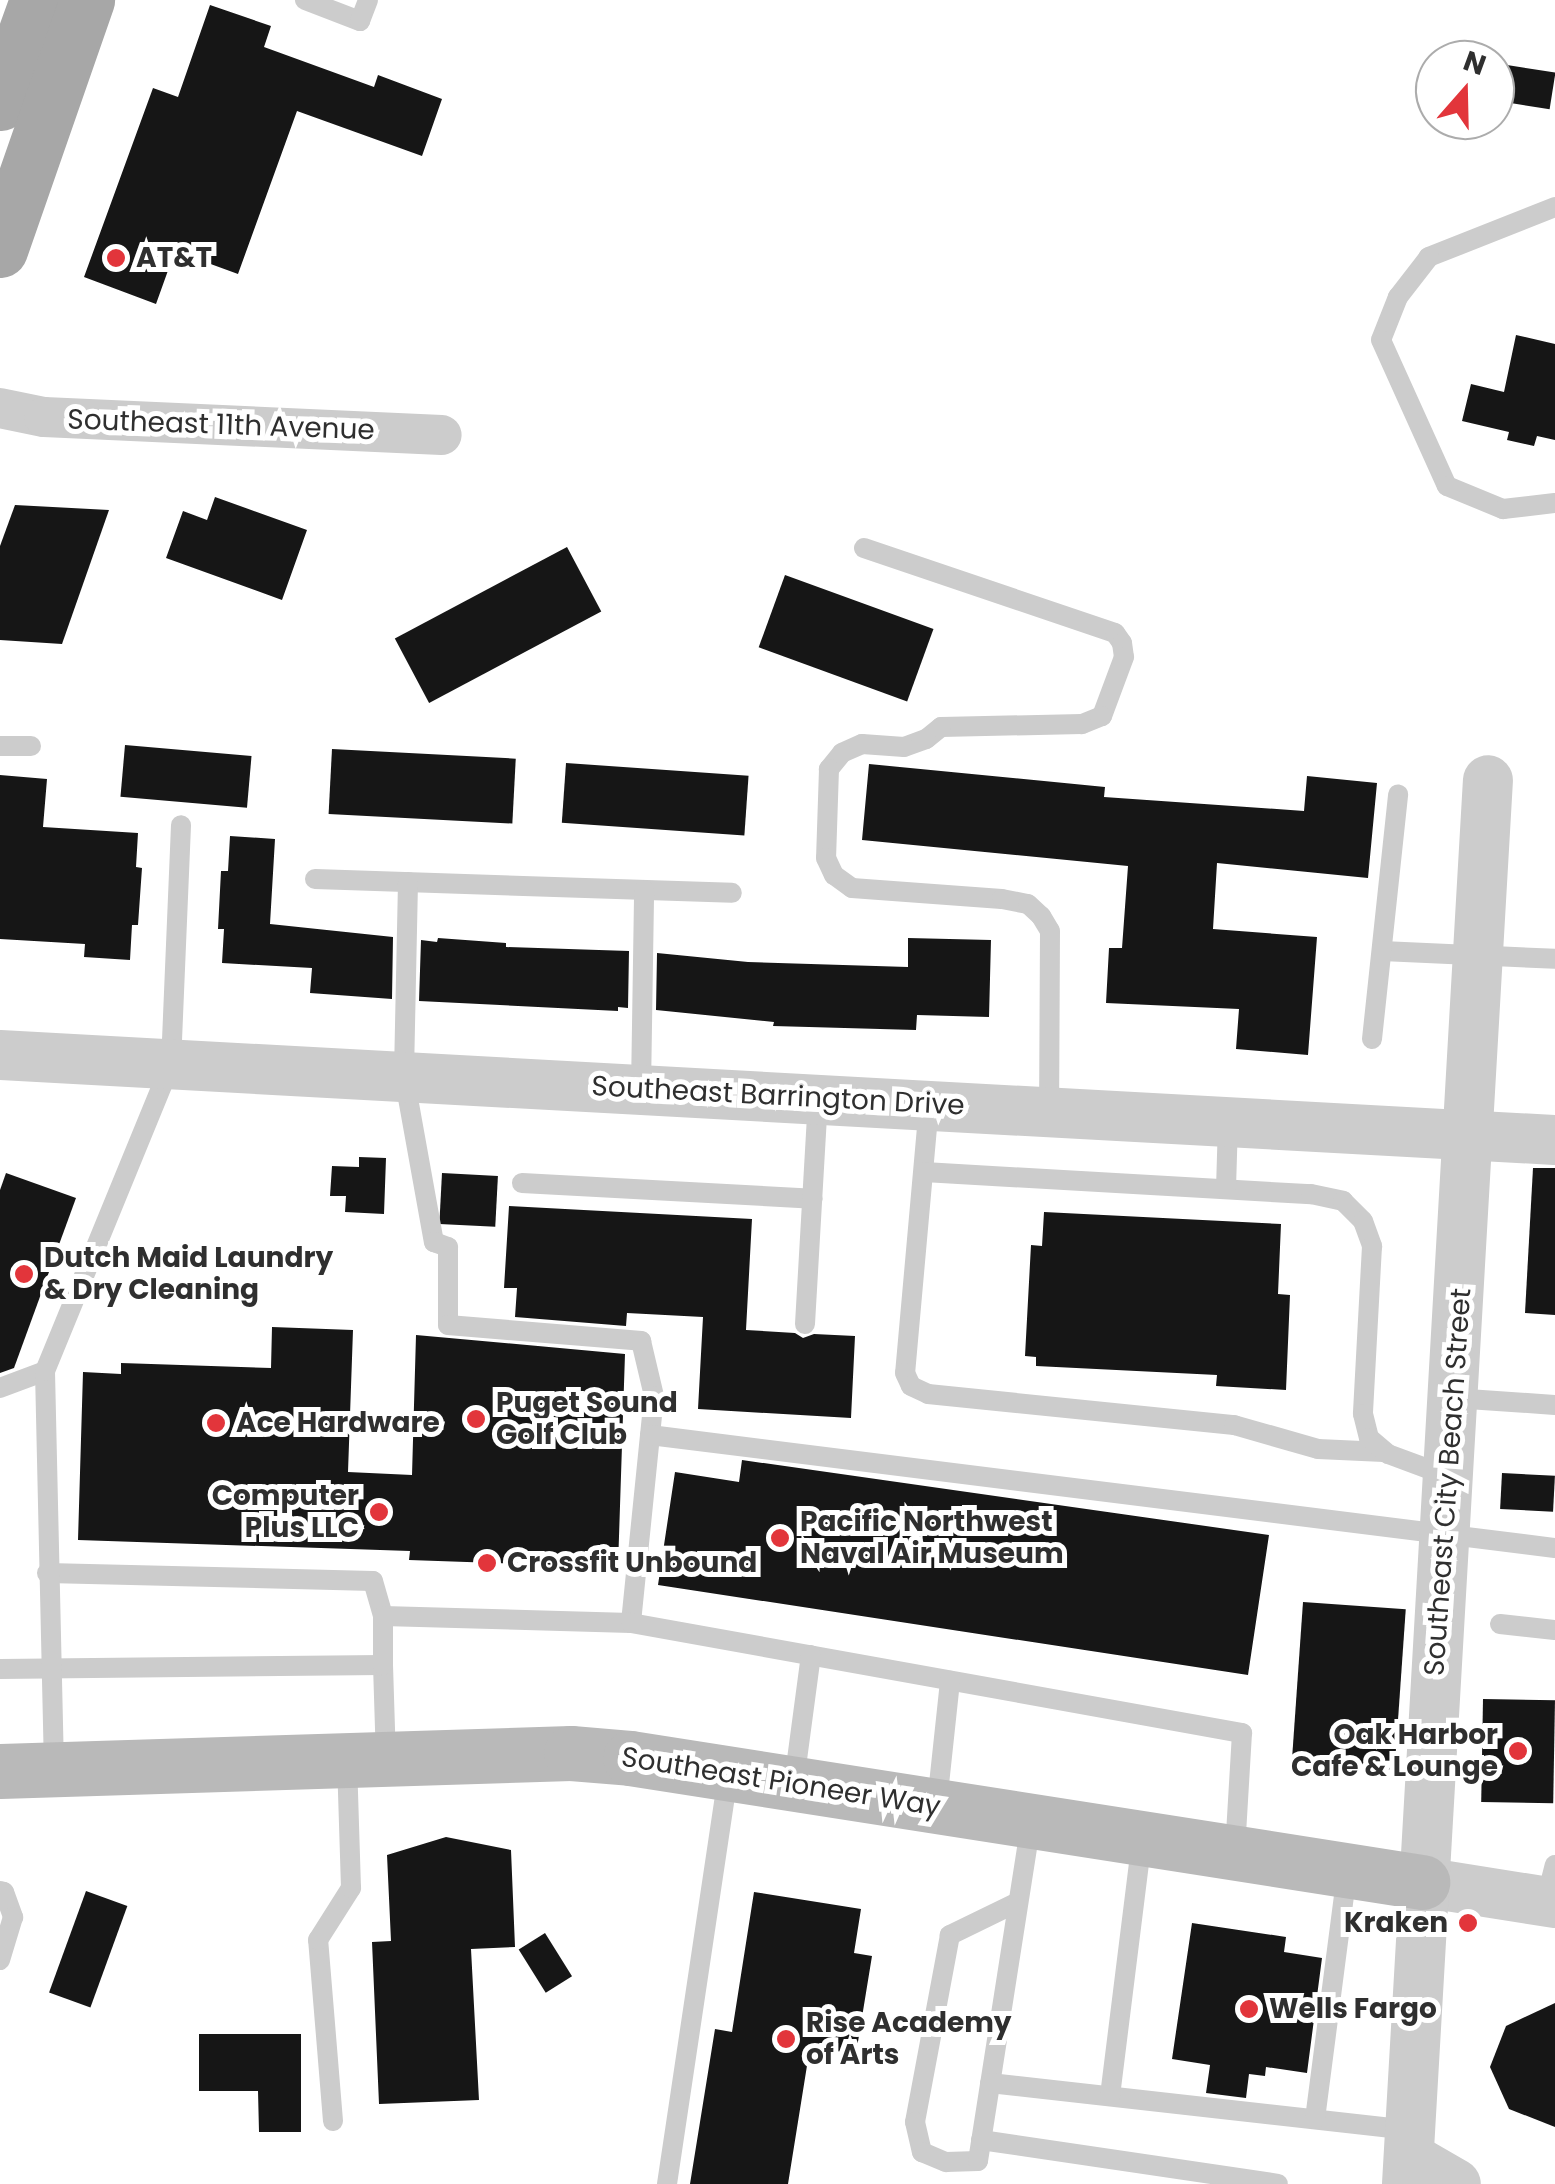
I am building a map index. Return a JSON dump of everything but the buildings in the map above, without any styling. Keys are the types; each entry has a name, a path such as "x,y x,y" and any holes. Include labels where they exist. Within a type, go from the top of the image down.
{"main road":[{"path":"0,103 72,3"},
{"path":"0,250 72,3"},
{"name":"Southeast Pioneer Way","path":"0,1771 571,1753 728,1772 1422,1882"}],"street":[{"name":"Southeast 11th Avenue","path":"0,408 44,418 442,435"},
{"name":"Southeast City Beach Street","path":"1409,2157 1488,780"},
{"name":"Southeast Barrington Drive","path":"0,1056 1555,1140"},
{"name":"Southeast Pioneer Way","path":"1422,1882 1552,1890"},
{"path":"1409,2157 1456,2184"}],"lane":[{"path":"305,0 360,20 368,0"},
{"path":"1555,207 1429,257 1398,297 1381,340 1447,486 1502,508 1555,503"},
{"path":"864,548 1115,634 1122,642 1124,657 1102,716 1082,724 941,726 926,739 904,746 862,744 842,753 829,769 826,858 834,875 852,888 1002,899 1028,904 1041,916 1050,931 1049,1110"},
{"path":"0,746 31,746"},
{"path":"1372,1039 1398,794"},
{"path":"54,1770 44,1371 171,1064 181,825"},
{"path":"315,879 732,893"},
{"path":"408,882 404,1076 434,1242 448,1247 448,1325 641,1342 654,1396 632,1623"},
{"path":"641,1089 644,890"},
{"path":"1382,951 1555,959"},
{"path":"806,1324 818,1098"},
{"path":"930,1104 905,1372 911,1386 928,1394 1234,1425 1318,1448 1384,1452 1448,1476"},
{"path":"1226,1189 1228,1121"},
{"path":"924,1172 1332,1197 1364,1221 1372,1246 1363,1414 1369,1438 1384,1452"},
{"path":"522,1183 812,1199"},
{"path":"0,1388 44,1371"},
{"path":"1453,1398 1555,1405"},
{"path":"650,1436 1555,1548"},
{"path":"48,1573 373,1581 383,1616 383,1665 366,1759 351,1888 318,1940 334,2122"},
{"path":"383,1616 632,1623 1242,1733 1235,1852"},
{"path":"1500,1624 1555,1630"},
{"path":"794,1783 811,1655"},
{"path":"0,1669 49,1665 383,1665"},
{"path":"936,1805 950,1680"},
{"path":"666,2184 728,1772"},
{"path":"1018,1902 950,1936 915,2122 922,2152 946,2162 978,2161 1032,1820"},
{"path":"1110,2096 1142,1838"},
{"path":"1315,2119 1347,1870"},
{"path":"0,1891 4,1892 14,1917 0,1960"},
{"path":"990,2083 1315,2119 1409,2157"},
{"path":"981,2140 1278,2184"}],"place":[{"name":"AT&T","path":"116,258"},
{"name":"Dutch Maid Laundry & Dry Cleaning","path":"24,1274"},
{"name":"Puget Sound Golf Club","path":"476,1419"},
{"name":"Ace Hardware","path":"216,1423"},
{"name":"Computer Plus LLC","path":"379,1512"},
{"name":"Pacific Northwest Naval Air Museum","path":"780,1538"},
{"name":"Crossfit Unbound","path":"487,1563"},
{"name":"Oak Harbor Cafe & Lounge","path":"1518,1751"},
{"name":"Kraken","path":"1468,1923"},
{"name":"Wells Fargo","path":"1249,2009"},
{"name":"Rise Academy of Arts","path":"786,2039"}]}
